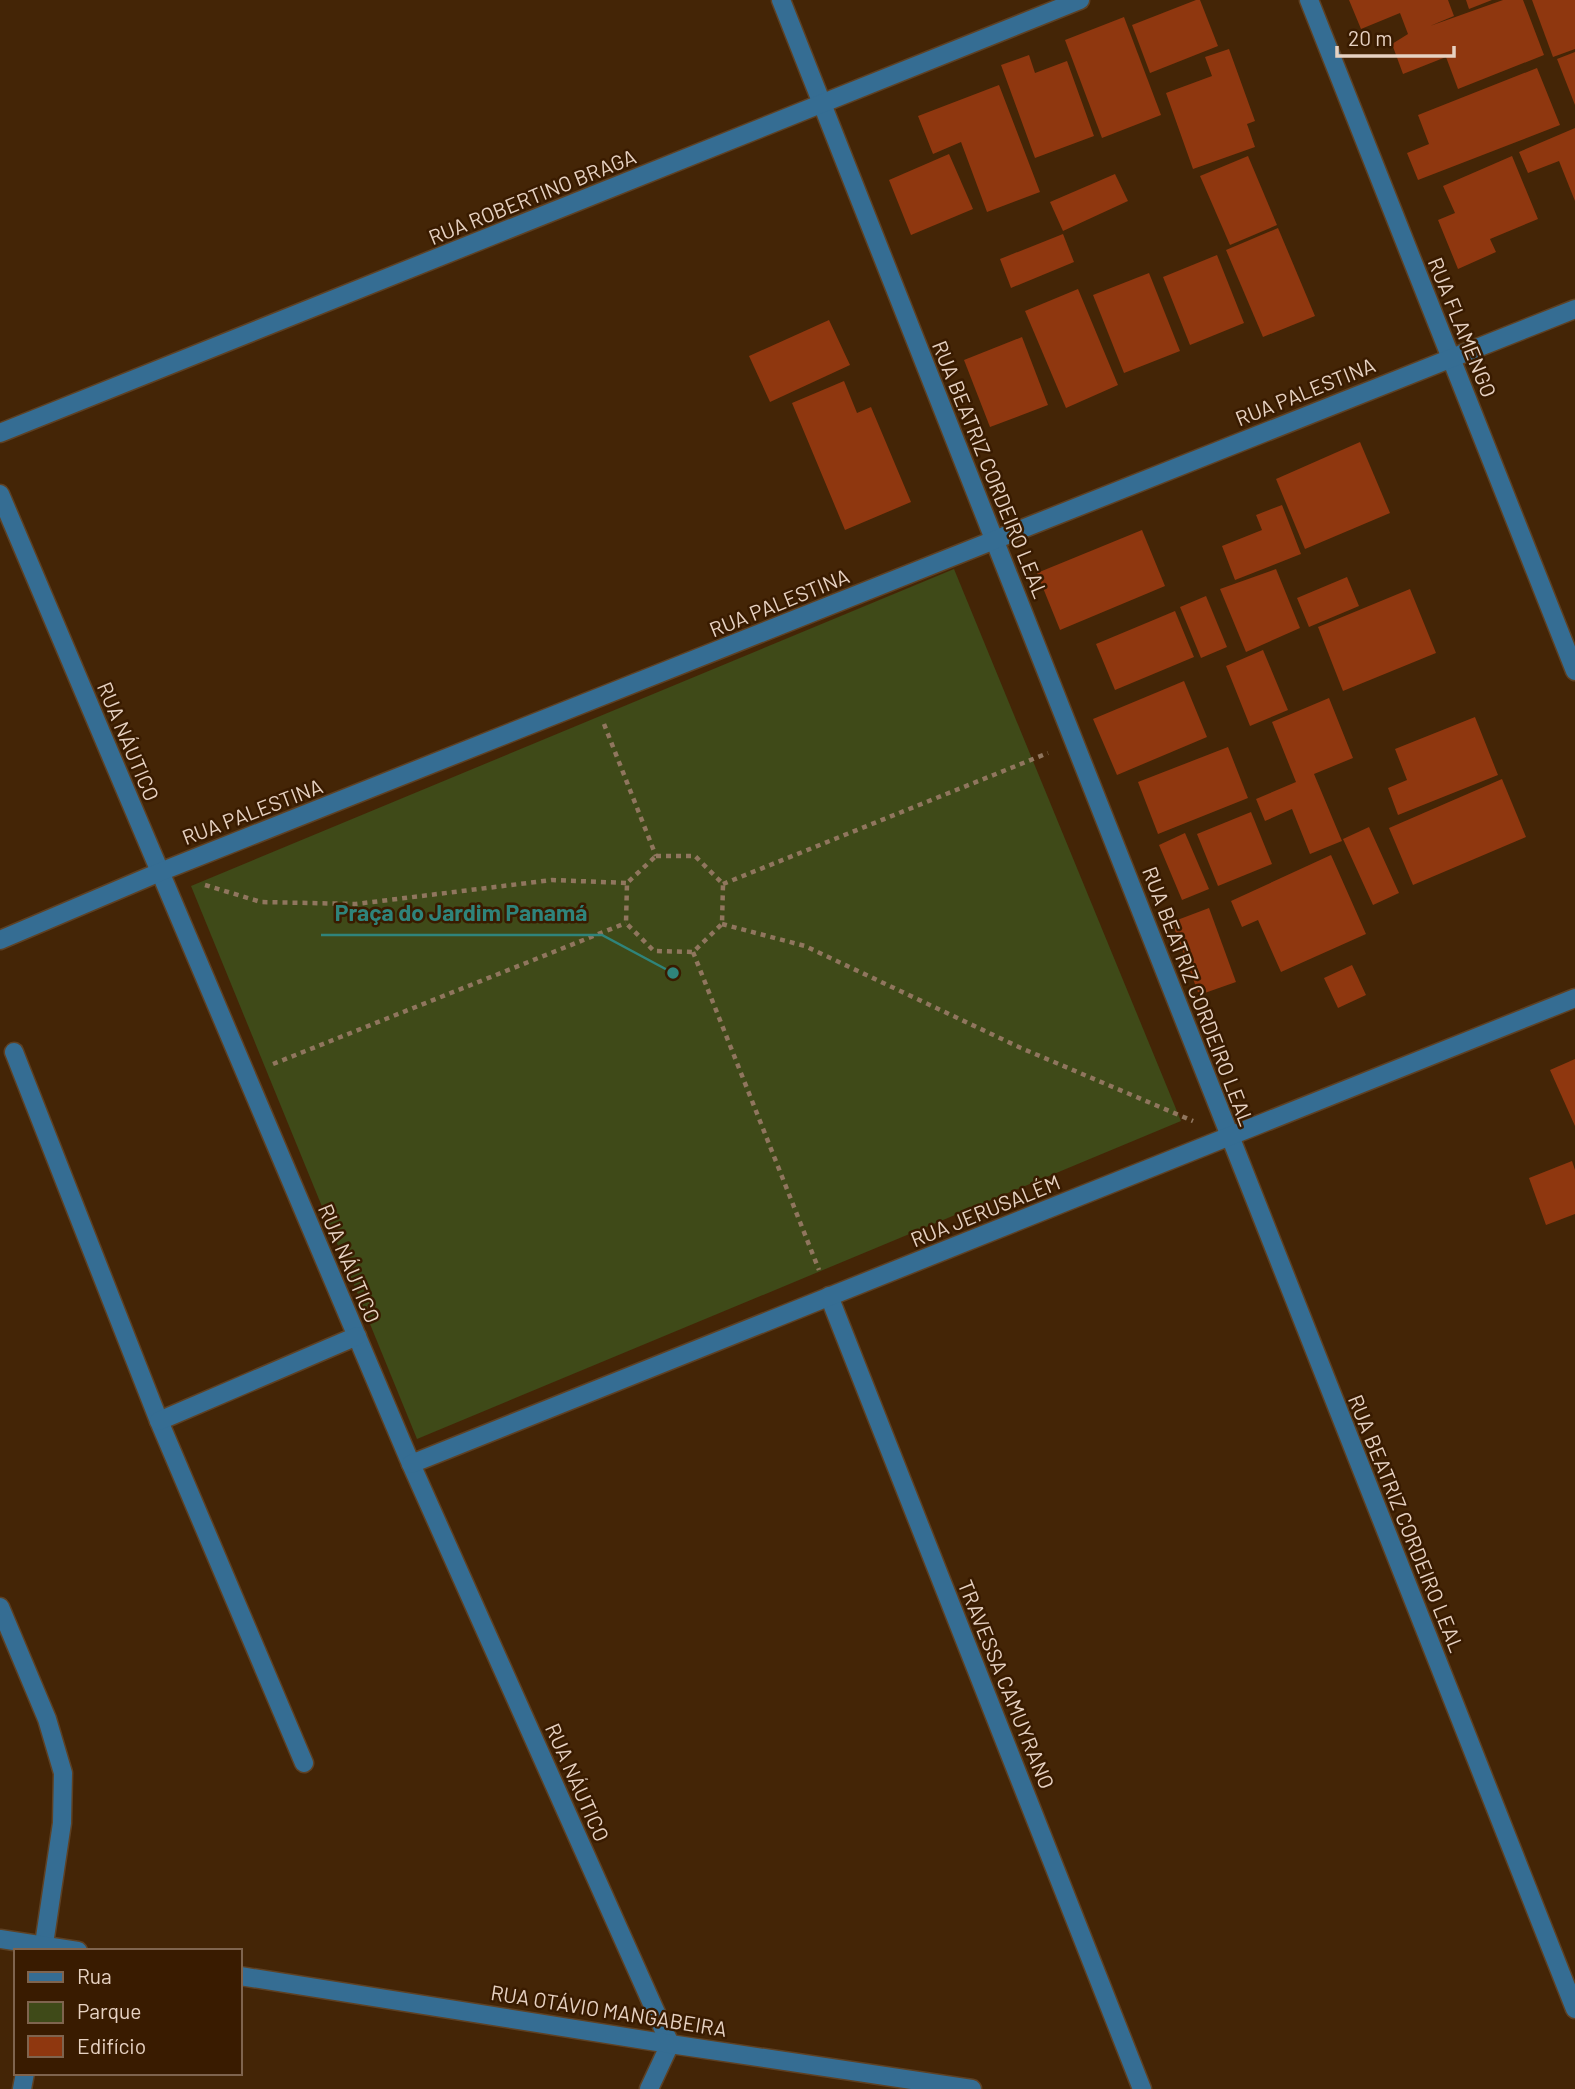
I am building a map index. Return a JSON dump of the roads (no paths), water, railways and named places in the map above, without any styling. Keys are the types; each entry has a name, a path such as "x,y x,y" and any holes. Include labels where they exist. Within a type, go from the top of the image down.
{"street":[{"name":"RUA BEATRIZ CORDEIRO LEAL","path":"781,0 1575,2009"},
{"name":"RUA ROBERTINO BRAGA","path":"0,433 1080,0"},
{"name":"RUA FLAMENGO","path":"1309,0 1575,671"},
{"name":"RUA PALESTINA","path":"0,940 160,872 1575,309"},
{"name":"RUA NÁUTICO","path":"0,494 411,1464 670,2044"},
{"name":"RUA JERUSALÉM","path":"411,1464 1575,998"},
{"path":"15,1052 159,1422 304,1763"},
{"name":"TRAVESSA CAMUYRANO","path":"830,1296 1142,2089"},
{"path":"159,1422 357,1336"},
{"path":"0,1607 47,1719 63,1773 62,1823 44,1948 0,1939"},
{"name":"RUA OTÁVIO MANGABEIRA","path":"242,1976 972,2089"},
{"path":"649,2089 670,2044"}],"place":[{"name":"Praça do Jardim Panamá","path":"673,973"}]}
